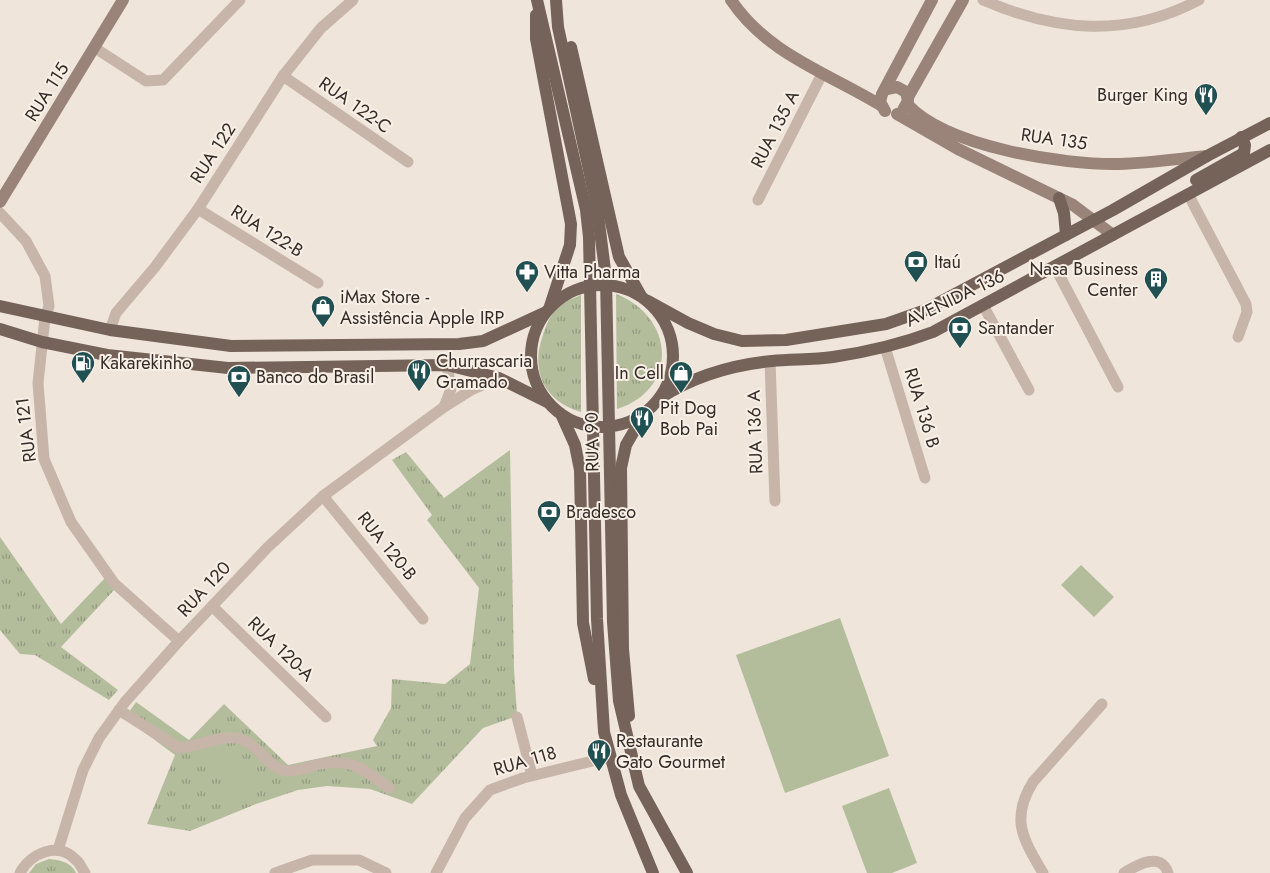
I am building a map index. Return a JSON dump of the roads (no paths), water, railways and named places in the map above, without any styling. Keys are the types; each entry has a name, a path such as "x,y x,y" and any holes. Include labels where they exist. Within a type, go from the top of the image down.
{"main road":[{"name":"RUA 115","path":"0,202 96,48 123,0"},
{"path":"536,0 536,39 572,224 570,245 547,310 534,336 531,359 536,381 547,402"},
{"name":"RUA 90","path":"536,0 553,62 586,210 589,237 597,620 604,732 609,757 621,795 653,873"},
{"name":"RUA 90","path":"556,0 558,28 601,232 606,278 613,622 619,700 638,786 686,873"},
{"path":"561,0 618,257 645,298 662,317 672,344 674,358 670,379 660,398 645,413 626,445 621,468 624,649 630,746"},
{"path":"731,0 744,20 774,46 822,74 851,87 884,96 897,87 902,89 908,101"},
{"path":"932,0 884,96 888,112 897,114 958,149 1059,198 1095,219 1113,235"},
{"path":"897,114 905,109 963,0"},
{"name":"RUA 135","path":"908,101 916,114 933,125 988,146 1030,154 1118,164 1171,161 1206,156"},
{"name":"AVENIDA 136","path":"645,298 688,323 714,334 742,341 786,340 886,324 923,311 1066,235 1241,137 1270,123"},
{"path":"1162,207 1167,197 1244,153 1245,144 1241,137"},
{"name":"AVENIDA 136","path":"660,398 681,384 731,367 770,361 832,358 885,347 934,332 1270,150"},
{"path":"1059,198 1064,213 1066,235"},
{"path":"0,306 45,318 110,330 231,346 459,344 483,341 547,310 570,292 587,286 605,284 623,287 645,298"},
{"path":"0,329 42,342 106,355 228,368 447,365 499,378 547,402 562,416 575,422 598,427 623,424 645,413"},
{"path":"562,416 575,446 580,470 583,623 604,732"}],"street":[{"path":"96,48 146,81 163,80 170,75 240,0"},
{"name":"RUA 122","path":"110,330 116,313 155,267 198,209 283,76 321,28 353,0"},
{"path":"983,0 1011,12 1088,28 1138,24 1174,13 1199,0"},
{"name":"RUA 135 A","path":"758,200 822,74"},
{"name":"RUA 122-C","path":"283,76 408,162"},
{"path":"1188,194 1246,304 1247,312 1238,337"},
{"name":"RUA 122-B","path":"198,209 318,283"},
{"name":"RUA 121","path":"0,213 26,242 45,276 49,306 45,318 38,383 44,459 71,522 114,583 179,641"},
{"path":"1055,267 1118,387"},
{"path":"983,305 1029,390"},
{"name":"RUA 136 B","path":"885,347 925,478"},
{"name":"RUA 136 A","path":"770,361 776,501"},
{"path":"444,407 451,389 447,365"},
{"name":"RUA 120","path":"58,850 83,770 99,738 119,710 179,641 268,547 323,496 444,407 471,390 499,378"},
{"name":"RUA 120-B","path":"323,496 423,619"},
{"name":"RUA 120-A","path":"212,606 326,717"},
{"path":"1043,873 1024,840 1020,818 1024,797 1033,782 1102,704"},
{"path":"119,710 173,746 185,748 223,738 236,738 248,742 280,769 294,771 332,761 344,761 363,770 389,788"},
{"path":"517,717 532,775"},
{"name":"RUA 118","path":"436,873 465,818 490,790 532,775 609,757"},
{"path":"20,873 26,862 41,852 58,850 76,858 85,873"},
{"path":"275,873 312,860 359,860 386,873"},
{"path":"1124,873 1142,862 1152,861 1160,863 1168,873"}],"place":[{"name":"Burger King","path":"1206,116"},
{"name":"Itaú","path":"916,283"},
{"name":"Vitta Pharma","path":"527,293"},
{"name":"Nasa Business Center","path":"1156,300"},
{"name":"iMax Store - Assistência Apple IRP","path":"323,328"},
{"name":"Santander","path":"960,349"},
{"name":"Kakarekinho","path":"83,384"},
{"name":"Churrascaria Gramado","path":"419,392"},
{"name":"In Cell","path":"681,394"},
{"name":"Banco do Brasil","path":"239,398"},
{"name":"Pit Dog Bob Pai","path":"642,439"},
{"name":"Bradesco","path":"549,533"},
{"name":"Restaurante Gato Gourmet","path":"599,772"}]}
